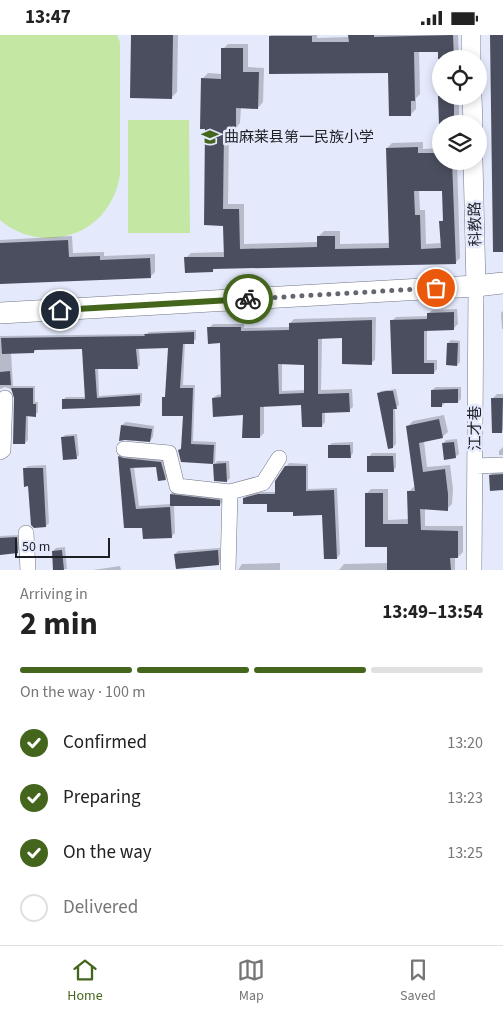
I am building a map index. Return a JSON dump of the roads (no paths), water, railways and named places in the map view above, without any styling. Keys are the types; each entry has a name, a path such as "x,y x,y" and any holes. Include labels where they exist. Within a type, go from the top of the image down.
{"main road":[{"path":"0,313 503,283"}],"street":[{"path":"471,35 471,50"},
{"name":"科教路","path":"473,170 476,286"},
{"name":"江才巷","path":"474,570 476,286"},
{"path":"0,452 3,450 5,397"},
{"path":"124,449 169,453 177,486 230,492 263,483 279,458"},
{"path":"475,466 503,465"},
{"path":"228,570 230,492"},
{"path":"26,533 28,570"}],"place":[{"name":"曲麻莱县第一民族小学","path":"210,137"}]}
